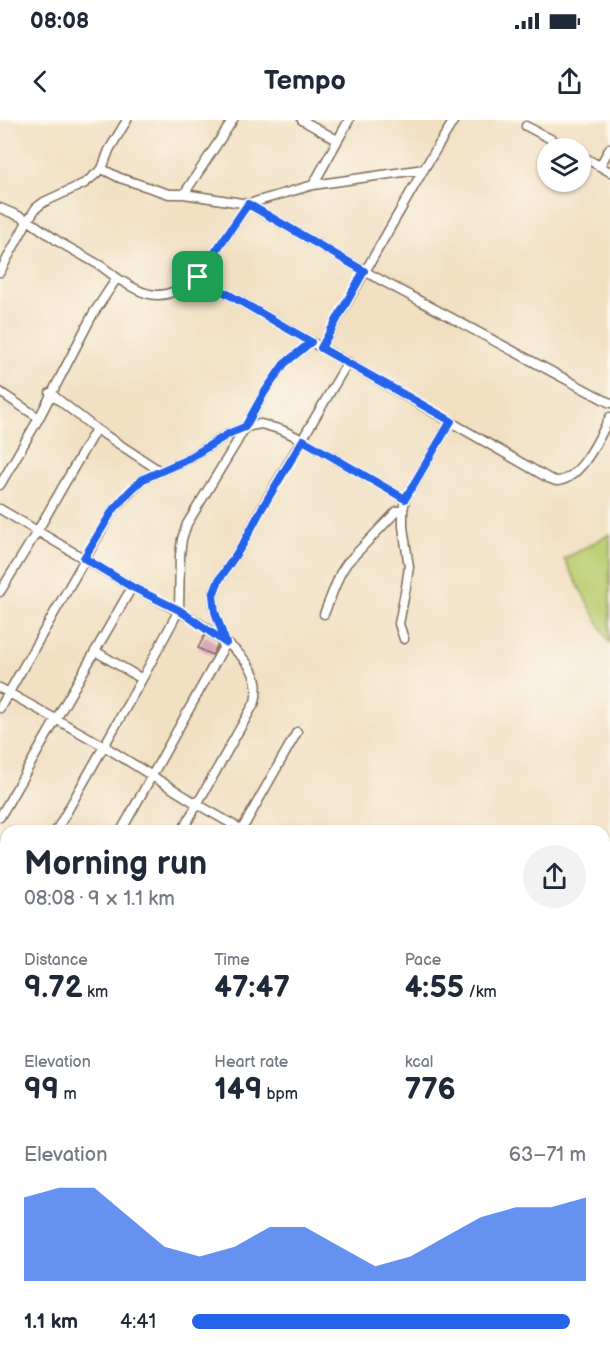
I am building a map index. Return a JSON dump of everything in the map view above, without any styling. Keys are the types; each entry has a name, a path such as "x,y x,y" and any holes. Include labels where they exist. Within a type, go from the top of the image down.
{"street":[{"path":"0,272 36,208 85,183 102,169 109,150 128,120"},
{"path":"184,194 233,120"},
{"path":"302,120 337,140"},
{"path":"313,185 349,120"},
{"path":"321,348 454,120"},
{"path":"526,126 549,138"},
{"path":"600,166 610,148"},
{"path":"591,161 610,172"},
{"path":"102,169 169,194 184,194 248,204 364,271 610,403"},
{"path":"0,208 28,220 59,242 142,293 160,295 175,291 198,277 248,204 313,185 424,169"},
{"path":"198,277 556,481 569,477 580,468 610,417"},
{"path":"0,486 39,418 93,314 117,278"},
{"path":"59,825 179,610 180,555 187,524 236,445 264,393 284,364 311,342"},
{"path":"124,825 226,643 215,612 213,595 219,580 243,544 348,362"},
{"path":"0,392 39,418"},
{"path":"51,393 96,429 160,471"},
{"path":"404,639 399,624 409,567 403,511 405,499 451,421"},
{"path":"0,708 113,510 143,479 186,460 230,433 261,424 282,430 405,499"},
{"path":"0,592 96,429"},
{"path":"0,509 132,587 179,610 226,643 242,658 254,675 257,690 255,702 185,825"},
{"path":"324,614 340,574 347,563 394,514 403,511"},
{"path":"0,817 132,587"},
{"path":"95,651 142,678"},
{"path":"0,688 104,746 233,825"},
{"path":"245,825 297,732"}],"green space":[{"path":"610,534 610,644 564,559"}],"building":[{"path":"205,635 218,644 212,655 198,648"}],"route":[{"path":"248,204 364,271 321,348 451,421 405,499 303,440 243,544 219,580 213,595 215,612 226,643 179,610 132,587 84,558 113,510 131,490 143,479 186,460 230,433 245,427 284,364 311,342 198,277 248,204"}]}
